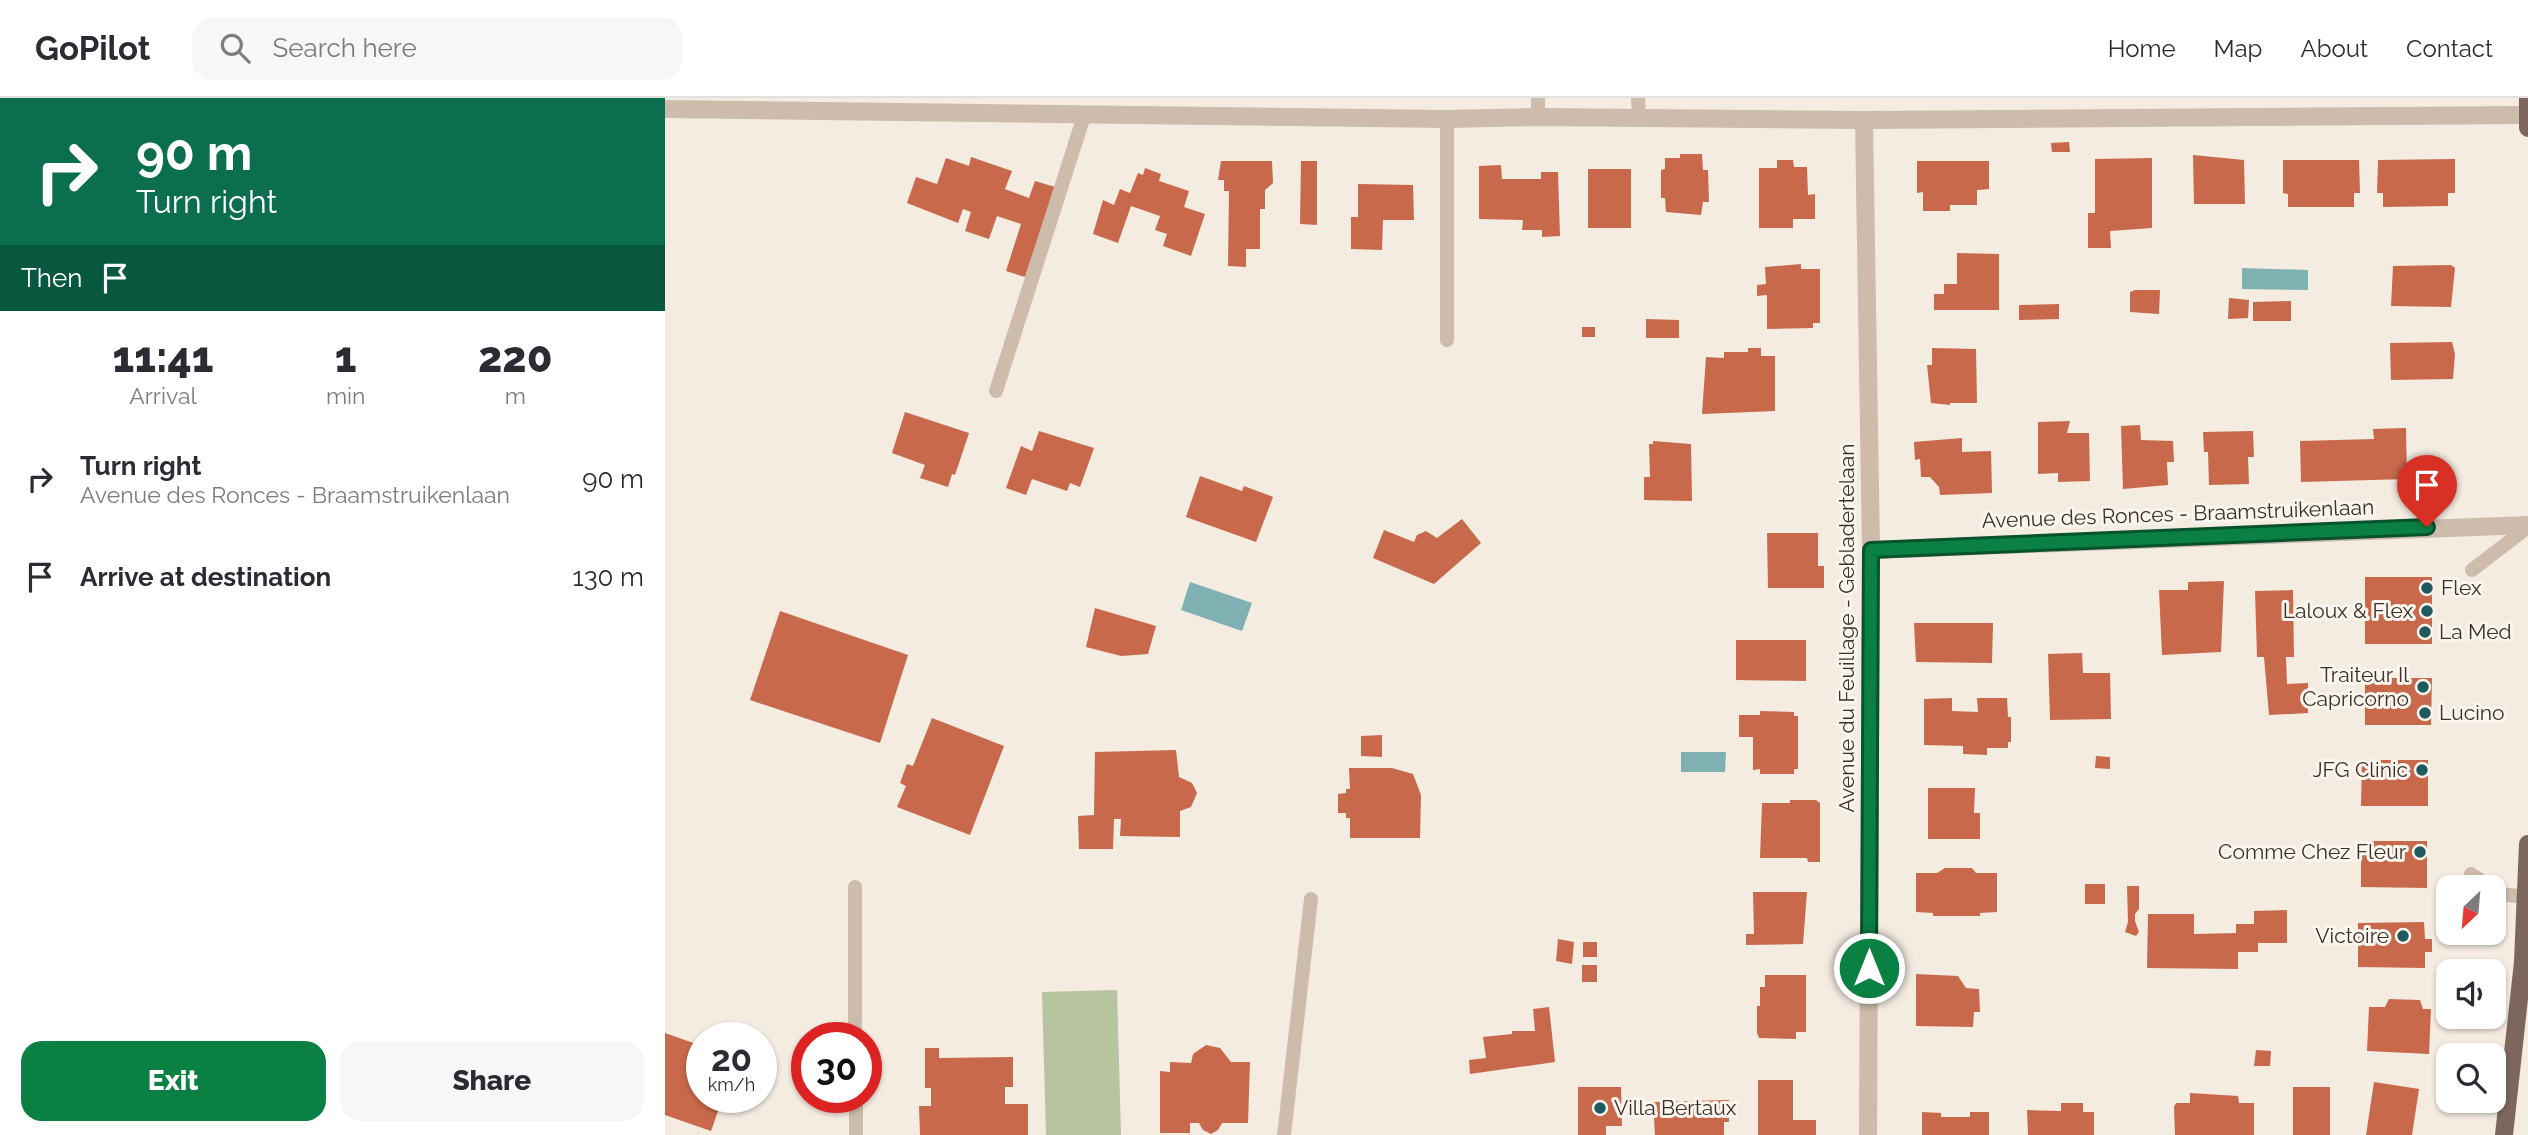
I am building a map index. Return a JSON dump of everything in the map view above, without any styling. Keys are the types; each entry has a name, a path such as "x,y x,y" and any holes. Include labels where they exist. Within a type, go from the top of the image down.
{"main road":[{"path":"2528,98 2528,128"},
{"path":"2504,1135 2523,962 2528,844"}],"street":[{"path":"665,109 1447,119 1538,117 1864,120 2528,115"},
{"name":"Avenue du Feuillage - Gebladertelaan","path":"1864,120 1871,550 1868,1135"},
{"name":"Avenue des Ronces - Braamstruikenlaan","path":"1871,550 2528,526"}],"lane":[{"path":"1538,98 1538,117"},
{"path":"1639,98 1639,118"},
{"path":"996,391 1084,116"},
{"path":"1447,119 1447,340"},
{"path":"2472,570 2528,526"},
{"path":"855,887 855,1022"},
{"path":"2506,895 2526,897"},
{"path":"1284,1135 1311,899"},
{"path":"856,1113 856,1135"}],"green space":[{"path":"1117,990 1121,1135 1046,1135 1042,992"}],"water":[{"path":"2242,268 2308,270 2308,290 2242,289"},
{"path":"1190,582 1252,603 1242,631 1181,610"},
{"path":"1681,752 1726,752 1725,772 1681,772"}],"building":[{"path":"2069,142 2070,152 2052,152 2051,143"},
{"path":"1680,154 1702,154 1703,170 1708,170 1709,202 1703,202 1701,215 1666,212 1665,198 1661,198 1661,170 1665,169 1665,158 1680,158"},
{"path":"2193,155 2244,160 2245,204 2194,204"},
{"path":"971,157 1012,171 1005,189 1029,198 1035,181 1055,187 1025,277 1006,271 1021,224 997,216 989,239 965,231 971,212 963,209 958,223 907,203 916,177 937,184 946,158 969,166"},
{"path":"2152,158 2152,228 2110,231 2111,248 2088,248 2088,213 2095,213 2095,159"},
{"path":"2455,159 2455,193 2448,193 2448,206 2383,207 2383,193 2377,193 2378,160"},
{"path":"1777,160 1793,160 1794,167 1807,167 1808,195 1815,194 1815,219 1793,219 1793,228 1759,228 1759,168 1777,168"},
{"path":"2283,160 2359,160 2360,193 2354,193 2354,207 2288,207 2288,194 2283,193"},
{"path":"1221,161 1272,161 1273,183 1265,190 1265,209 1260,209 1260,249 1246,249 1246,267 1228,266 1229,191 1224,191 1224,180 1218,180"},
{"path":"1301,161 1317,161 1317,225 1300,224"},
{"path":"1917,161 1989,161 1989,189 1977,190 1977,205 1950,205 1950,211 1923,211 1923,192 1917,193"},
{"path":"1501,165 1502,179 1541,179 1541,172 1558,172 1560,236 1542,237 1542,230 1522,230 1523,220 1479,219 1479,166"},
{"path":"1145,168 1161,174 1159,181 1189,191 1184,207 1205,214 1191,256 1163,246 1167,234 1155,230 1160,216 1131,206 1118,243 1093,234 1103,200 1114,205 1120,189 1130,193 1138,173 1143,175"},
{"path":"1588,169 1631,169 1631,228 1588,228"},
{"path":"1358,184 1413,185 1414,220 1383,220 1382,250 1351,249 1351,217 1358,217"},
{"path":"1957,253 1999,254 1999,310 1934,310 1934,294 1944,294 1944,284 1957,284"},
{"path":"1801,264 1801,269 1820,269 1820,323 1813,323 1813,328 1767,329 1767,295 1757,296 1757,285 1766,284 1765,267"},
{"path":"2451,265 2455,268 2451,307 2391,306 2393,266"},
{"path":"2160,290 2159,314 2130,312 2130,292"},
{"path":"2229,298 2249,300 2248,318 2228,319"},
{"path":"2291,301 2291,321 2253,321 2253,302"},
{"path":"2059,304 2059,319 2019,320 2019,305"},
{"path":"1646,319 1679,320 1679,338 1646,338"},
{"path":"1582,327 1595,327 1595,337 1582,337"},
{"path":"2452,342 2455,354 2453,379 2391,380 2390,343"},
{"path":"1748,348 1761,348 1761,356 1775,356 1775,411 1702,414 1706,357 1724,358 1724,352 1748,352"},
{"path":"1932,348 1976,349 1977,403 1931,403 1927,365 1932,365"},
{"path":"905,412 969,433 955,475 952,474 948,487 920,478 925,465 892,453"},
{"path":"2070,421 2067,433 2089,433 2090,481 2058,482 2058,473 2038,474 2038,422"},
{"path":"2140,425 2141,440 2173,441 2174,462 2167,462 2168,485 2123,489 2121,426"},
{"path":"2406,428 2407,479 2301,482 2300,441 2374,439 2373,429"},
{"path":"1039,431 1094,448 1080,487 1070,483 1067,491 1032,479 1026,495 1006,488 1021,446 1032,451"},
{"path":"2253,431 2254,457 2248,457 2249,484 2209,485 2208,452 2204,452 2203,432"},
{"path":"1962,438 1962,452 1991,451 1992,493 1940,495 1939,487 1930,477 1921,477 1920,459 1915,460 1914,442"},
{"path":"1653,441 1691,444 1692,501 1644,500 1644,477 1650,477 1649,444 1653,444"},
{"path":"1200,476 1242,491 1244,486 1273,497 1256,542 1186,517"},
{"path":"1462,519 1481,543 1434,584 1373,558 1384,530 1414,542 1417,535 1426,531 1437,538"},
{"path":"1767,533 1818,533 1818,566 1824,566 1824,588 1768,588"},
{"path":"2365,577 2432,577 2432,644 2365,644"},
{"path":"2224,581 2221,652 2162,655 2159,590 2188,590 2188,582"},
{"path":"2293,590 2294,657 2286,657 2287,684 2308,683 2308,713 2269,715 2264,657 2257,657 2255,591"},
{"path":"1095,608 1156,626 1148,654 1121,656 1086,647"},
{"path":"780,611 908,655 880,743 750,700"},
{"path":"1914,623 1993,623 1992,663 1916,662"},
{"path":"1736,640 1806,640 1806,681 1736,680"},
{"path":"2082,653 2083,673 2110,673 2111,719 2050,720 2048,654"},
{"path":"2365,678 2432,678 2431,725 2365,725"},
{"path":"1952,698 1952,711 1978,712 1977,698 2007,698 2008,717 2011,717 2011,742 2008,742 2008,748 1987,748 1987,755 1963,754 1963,746 1924,745 1924,699"},
{"path":"1760,711 1794,712 1794,716 1798,716 1798,769 1794,769 1794,774 1760,774 1760,769 1753,770 1753,737 1739,737 1739,715 1760,715"},
{"path":"932,718 1004,746 970,835 897,807 906,786 900,783 907,764 913,766"},
{"path":"1382,735 1382,757 1361,756 1361,736"},
{"path":"1176,750 1179,777 1192,783 1197,793 1191,807 1180,811 1180,837 1120,836 1121,819 1114,819 1113,849 1079,849 1078,816 1094,815 1095,752"},
{"path":"2096,756 2110,757 2110,769 2095,768"},
{"path":"2362,760 2428,760 2428,806 2361,806"},
{"path":"1349,768 1392,768 1413,774 1421,795 1420,838 1350,838 1350,818 1346,818 1346,813 1338,813 1338,794 1346,793 1346,789 1350,789"},
{"path":"1928,788 1975,788 1974,813 1980,813 1980,839 1928,839"},
{"path":"1790,800 1816,800 1820,803 1820,862 1808,862 1807,858 1760,858 1762,803 1790,803"},
{"path":"2361,841 2427,841 2427,888 2361,887"},
{"path":"1945,868 1972,868 1976,873 1997,873 1997,912 1980,913 1980,916 1933,916 1933,913 1916,912 1916,873 1937,873"},
{"path":"2085,884 2105,884 2105,904 2085,904"},
{"path":"2127,886 2139,886 2139,909 2135,914 2135,921 2139,932 2136,936 2125,932 2128,922"},
{"path":"1753,892 1807,892 1803,944 1746,945 1746,934 1754,934"},
{"path":"2287,910 2287,943 2258,943 2258,952 2238,952 2238,969 2147,968 2148,914 2194,914 2194,934 2236,933 2236,924 2254,924 2254,911"},
{"path":"2424,922 2425,939 2432,939 2432,952 2425,952 2425,968 2358,967 2358,923"},
{"path":"1558,939 1574,942 1572,964 1556,961"},
{"path":"1583,942 1597,942 1597,957 1583,957"},
{"path":"1582,965 1597,965 1597,982 1582,982"},
{"path":"1916,974 1958,976 1966,988 1979,989 1980,1012 1974,1012 1973,1027 1916,1026"},
{"path":"1765,975 1806,975 1806,1032 1796,1032 1796,1039 1759,1038 1757,1006 1760,1006 1760,987 1765,987"},
{"path":"2389,999 2420,1000 2423,1009 2431,1009 2429,1054 2367,1051 2369,1007 2385,1007"},
{"path":"1549,1007 1555,1062 1470,1074 1469,1060 1486,1058 1483,1037 1512,1034 1512,1031 1535,1031 1533,1009"},
{"path":"665,1033 686,1040 686,1113 717,1113 711,1131 665,1115"},
{"path":"1206,1045 1220,1048 1231,1062 1250,1062 1248,1123 1222,1123 1218,1130 1211,1134 1203,1130 1199,1123 1190,1123 1190,1133 1160,1133 1160,1071 1170,1072 1170,1062 1191,1063 1193,1054"},
{"path":"925,1048 939,1048 939,1058 1013,1057 1013,1087 1005,1087 1005,1104 1028,1104 1028,1135 920,1135 919,1106 931,1106 931,1088 925,1088"},
{"path":"2256,1050 2271,1051 2270,1066 2254,1066"},
{"path":"1758,1080 1793,1080 1793,1120 1816,1120 1816,1135 1758,1135"},
{"path":"2374,1082 2419,1089 2412,1135 2366,1135"},
{"name":"Villa Bertaux","path":"1578,1087 1621,1087 1622,1126 1606,1126 1606,1135 1578,1135"},
{"path":"2293,1087 2330,1087 2330,1135 2293,1135"},
{"path":"2190,1093 2238,1096 2239,1103 2254,1103 2254,1135 2175,1135 2174,1107 2176,1103 2190,1103"},
{"path":"1729,1100 1729,1122 1724,1122 1724,1135 1655,1135 1653,1102"},
{"path":"2061,1103 2083,1103 2083,1112 2094,1112 2094,1135 2028,1135 2027,1110 2061,1111"},
{"path":"1922,1112 1941,1113 1941,1117 1970,1117 1970,1112 1989,1112 1989,1135 1922,1135"}],"place":[{"name":"Flex","path":"2427,588"},
{"name":"Laloux & Flex","path":"2427,611"},
{"name":"La Med","path":"2425,632"},
{"name":"Traiteur Il Capricorno","path":"2423,687"},
{"name":"Lucino","path":"2425,713"},
{"name":"JFG Clinic","path":"2422,770"},
{"name":"Comme Chez Fleur","path":"2420,852"},
{"name":"Victoire","path":"2403,936"},
{"name":"Villa Bertaux","path":"1600,1108"}],"route":[{"path":"1869,968 1871,550 2427,527"}]}
